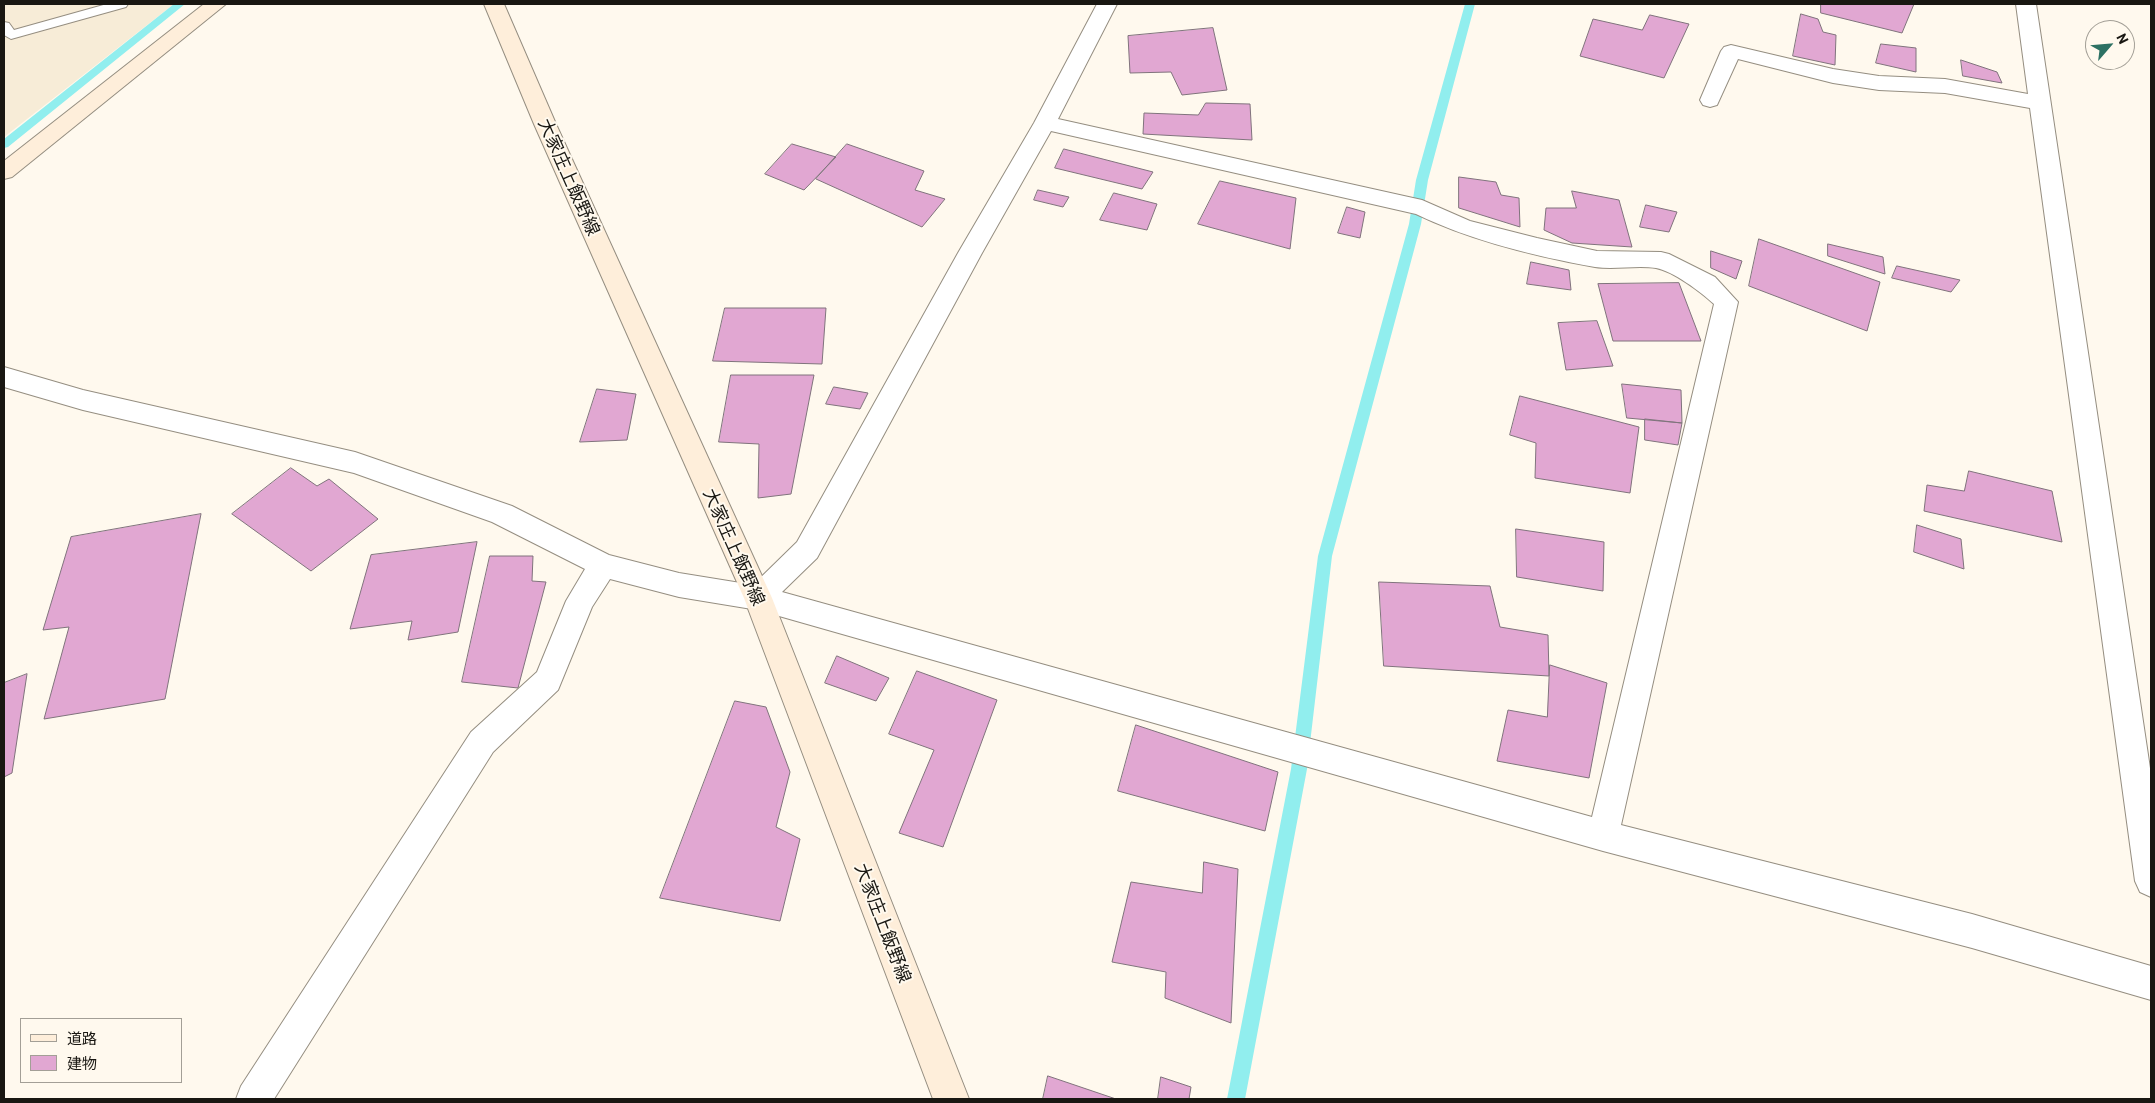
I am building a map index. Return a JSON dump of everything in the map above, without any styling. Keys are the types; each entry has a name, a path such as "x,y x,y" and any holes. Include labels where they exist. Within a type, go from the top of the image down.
{"main road":[{"path":"4,172 216,4"},
{"name":"大家庄上飯野線","path":"494,4 545,124 758,598 951,1099"}],"street":[{"path":"758,598 807,550 970,252 1045,123 1107,4"},
{"path":"2026,4 2151,882"},
{"path":"1710,100 1731,51 1833,76 1879,83 1945,86 2040,103"},
{"path":"1045,123 1422,208 1463,227 1537,246 1597,259 1661,260 1707,283 1726,302 1603,836"},
{"path":"4,377 83,400 355,463 502,514 603,565 679,585 758,598 1603,836 1972,932 2151,983"},
{"path":"254,1099 482,742 548,681 580,601 603,565"}],"lane":[{"path":"4,26 11,35 121,4"}],"shaded area":[{"path":"4,4 174,4 4,137"}],"building":[{"path":"1821,4 1914,4 1902,33 1821,13"},
{"path":"1801,14 1818,19 1823,32 1836,35 1835,65 1793,56"},
{"path":"1650,15 1689,24 1664,78 1580,56 1593,19 1642,30"},
{"path":"1213,28 1227,90 1182,95 1171,72 1130,73 1128,36"},
{"path":"1881,44 1916,48 1916,72 1876,63"},
{"path":"1961,60 1997,72 2002,83 1963,76"},
{"path":"1206,103 1250,104 1252,140 1143,134 1144,113 1198,115"},
{"path":"792,144 836,157 804,190 765,174"},
{"path":"847,144 924,171 915,190 945,199 922,227 816,179"},
{"path":"1064,149 1153,172 1142,189 1055,168"},
{"path":"1459,177 1496,182 1501,195 1519,198 1520,227 1459,208"},
{"path":"1220,181 1296,198 1290,249 1198,224"},
{"path":"1038,190 1069,197 1063,207 1034,200"},
{"path":"1572,191 1619,200 1632,247 1572,243 1544,230 1546,208 1576,208"},
{"path":"1114,193 1157,204 1147,230 1100,220"},
{"path":"1646,205 1677,212 1669,232 1640,227"},
{"path":"1347,207 1365,212 1360,238 1338,233"},
{"path":"1759,239 1880,282 1867,331 1749,286"},
{"path":"1828,244 1883,257 1885,274 1828,256"},
{"path":"1711,251 1742,261 1736,279 1711,268"},
{"path":"1531,262 1569,270 1571,290 1527,284"},
{"path":"1897,266 1960,280 1951,292 1892,278"},
{"path":"1679,283 1701,341 1613,341 1598,284"},
{"path":"725,308 826,308 822,364 713,361"},
{"path":"1597,321 1613,366 1566,370 1558,323"},
{"path":"731,375 814,375 791,494 758,498 759,444 719,442"},
{"path":"1622,384 1681,390 1682,423 1627,418"},
{"path":"834,387 868,393 860,409 826,404"},
{"path":"597,389 636,394 627,440 580,442"},
{"path":"1520,396 1639,427 1630,493 1535,478 1536,443 1510,435"},
{"path":"1645,419 1682,423 1678,445 1645,440"},
{"path":"291,468 317,486 329,479 378,519 311,571 232,514"},
{"path":"1969,471 2052,491 2062,542 1924,511 1927,485 1964,491"},
{"path":"201,514 165,699 44,719 69,627 43,630 71,537"},
{"path":"1917,525 1961,539 1964,569 1914,552"},
{"path":"1516,529 1604,542 1603,591 1517,577"},
{"path":"477,542 458,632 408,640 412,621 350,629 371,555"},
{"path":"490,556 533,556 532,581 546,582 518,688 462,682"},
{"path":"1379,582 1490,586 1500,627 1548,635 1549,676 1384,666"},
{"path":"837,656 889,678 876,701 825,683"},
{"path":"1550,665 1607,683 1589,778 1497,761 1508,710 1547,717"},
{"path":"917,671 997,700 943,847 899,833 934,750 889,734"},
{"path":"27,674 12,773 4,777 4,683"},
{"path":"735,701 766,707 790,772 776,827 800,839 780,921 660,898"},
{"path":"1136,725 1278,772 1265,831 1118,791"},
{"path":"1204,862 1238,869 1231,1023 1165,998 1166,972 1112,962 1131,882 1202,893"},
{"path":"1048,1076 1116,1099 1043,1099"},
{"path":"1161,1077 1191,1087 1189,1099 1158,1099"}],"waterway":[{"path":"4,144 180,4"},
{"path":"1236,1099 1299,769 1325,556 1415,224 1422,180 1470,4"}]}
